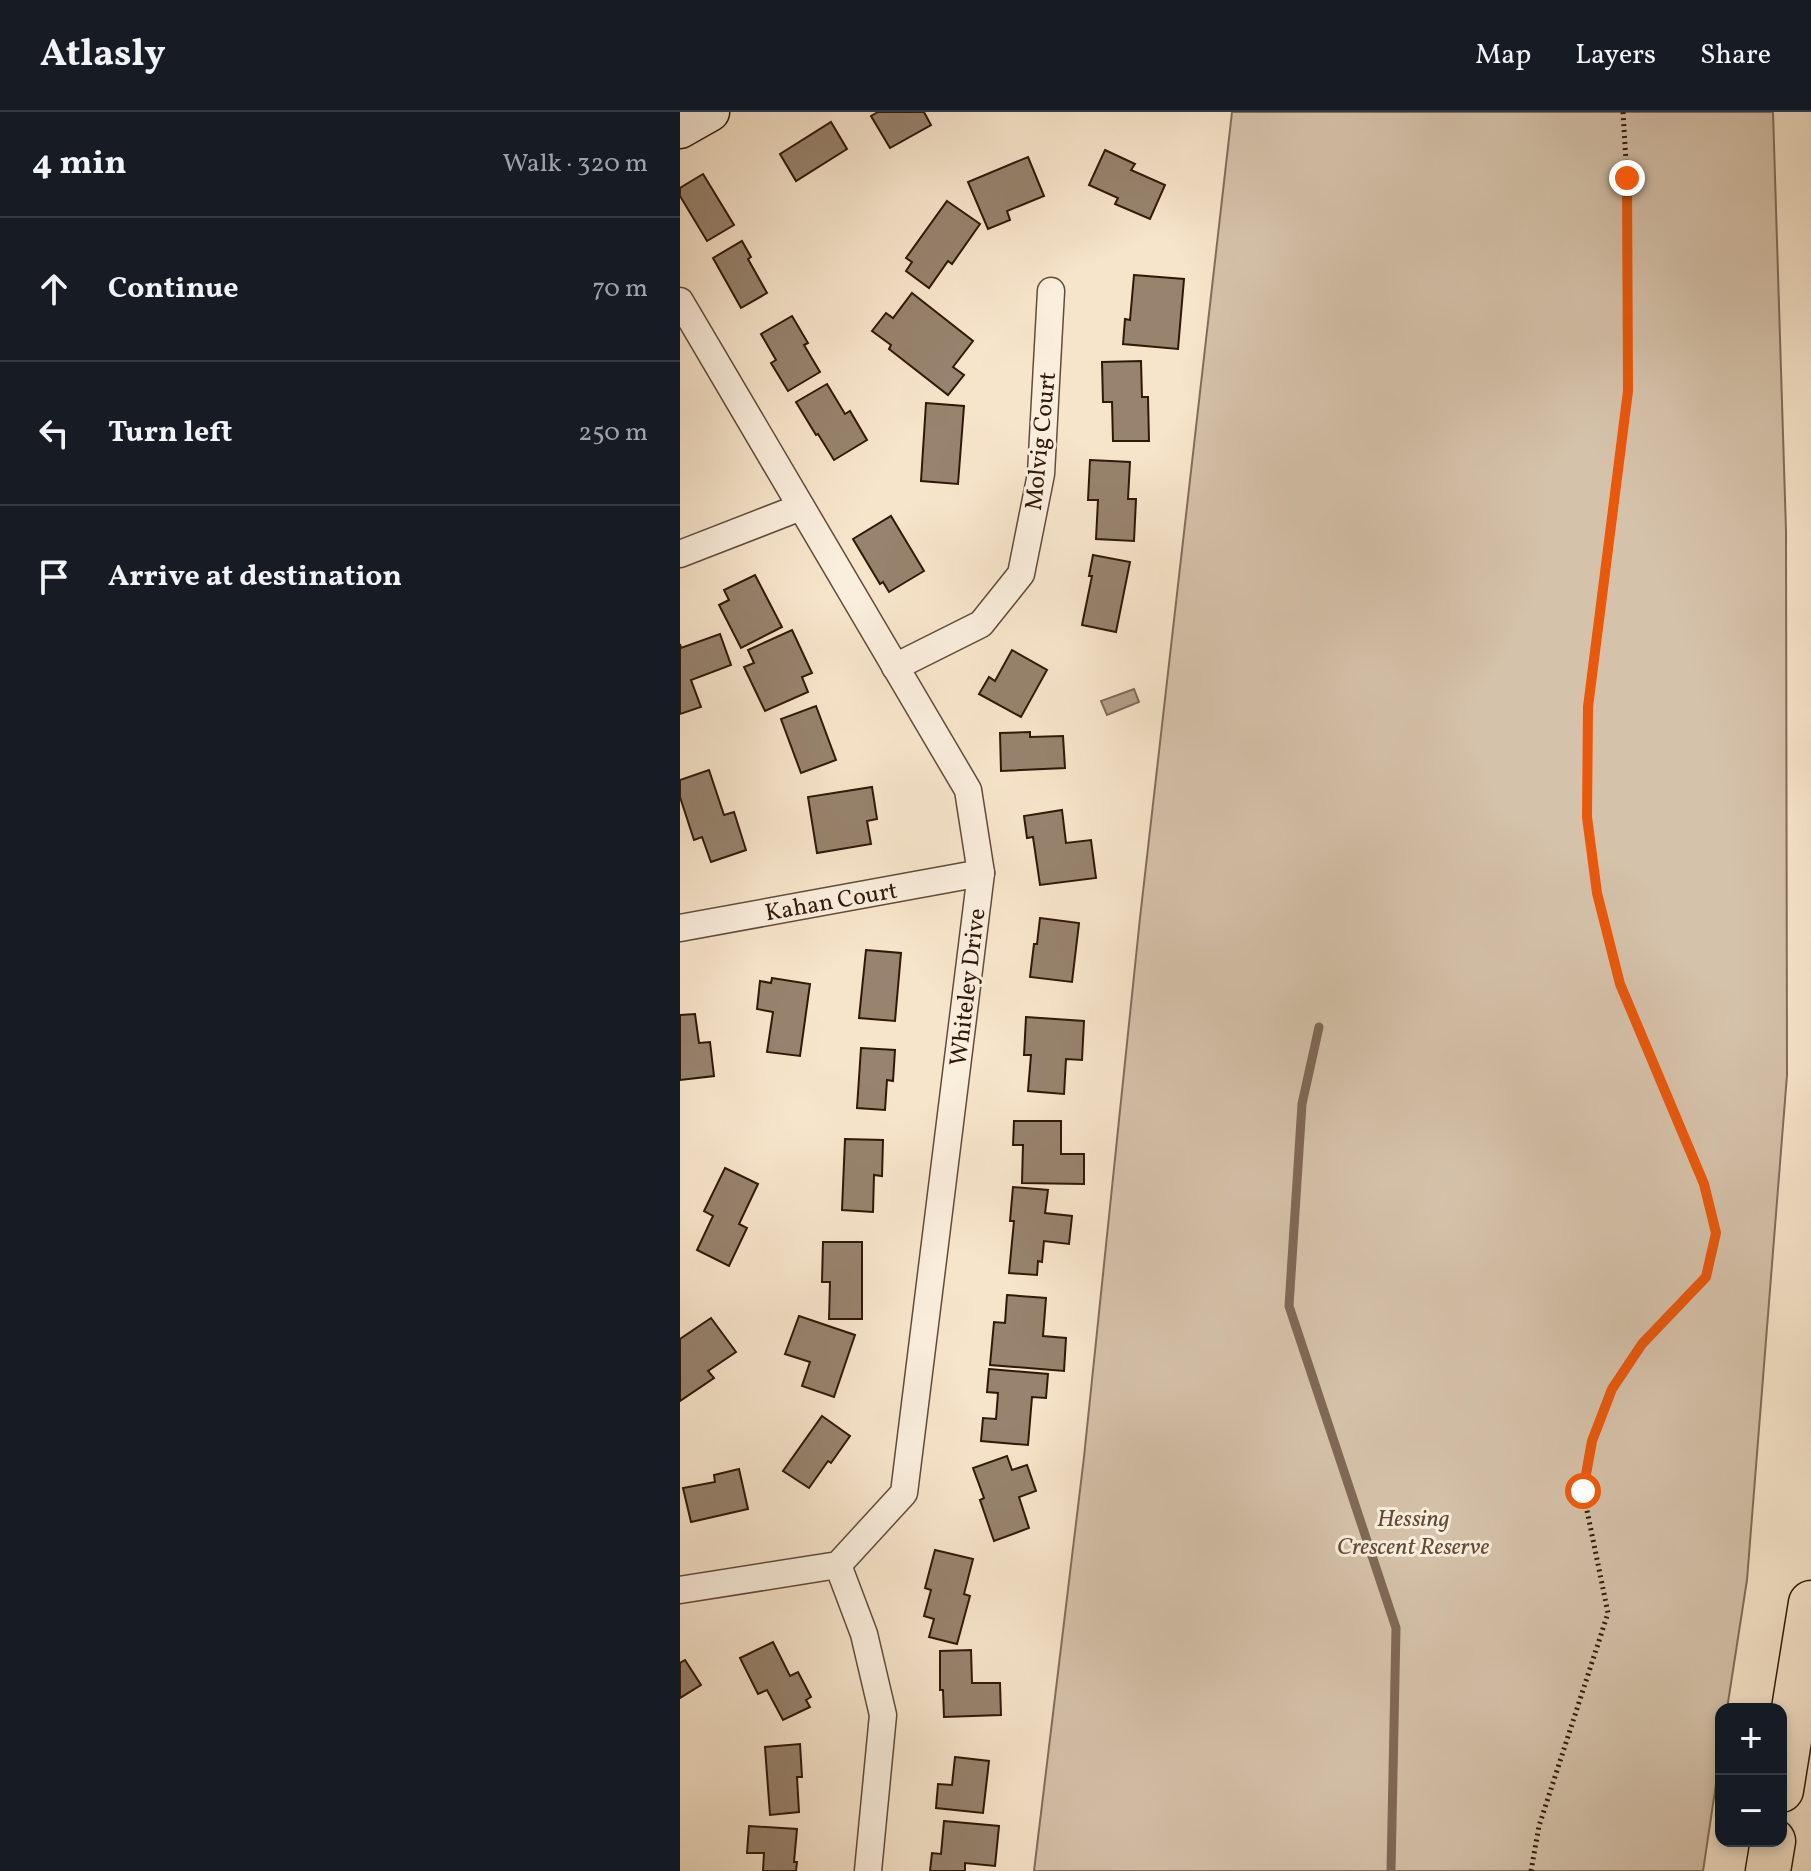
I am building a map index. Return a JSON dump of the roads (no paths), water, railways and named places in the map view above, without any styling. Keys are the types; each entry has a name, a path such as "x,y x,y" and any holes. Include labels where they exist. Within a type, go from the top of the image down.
{"highway":[{"path":"1783,1775 1811,1603"},
{"path":"1768,1871 1772,1847"}],"street":[{"path":"680,129 710,112"},
{"name":"Molvig Court","path":"895,667 981,624 1021,574 1041,474 1051,291"},
{"name":"Whiteley Drive","path":"680,301 968,790 981,873 904,1493 838,1565"},
{"path":"680,554 801,507"},
{"name":"Kahan Court","path":"680,928 981,873"},
{"path":"680,1590 838,1565 864,1634 883,1715 868,1871"}],"waterway":[{"path":"1319,1027 1302,1104 1289,1306 1396,1628 1391,1871"}],"park label":[{"name":"Hessing Crescent Reserve","path":"1413,1532"}]}
